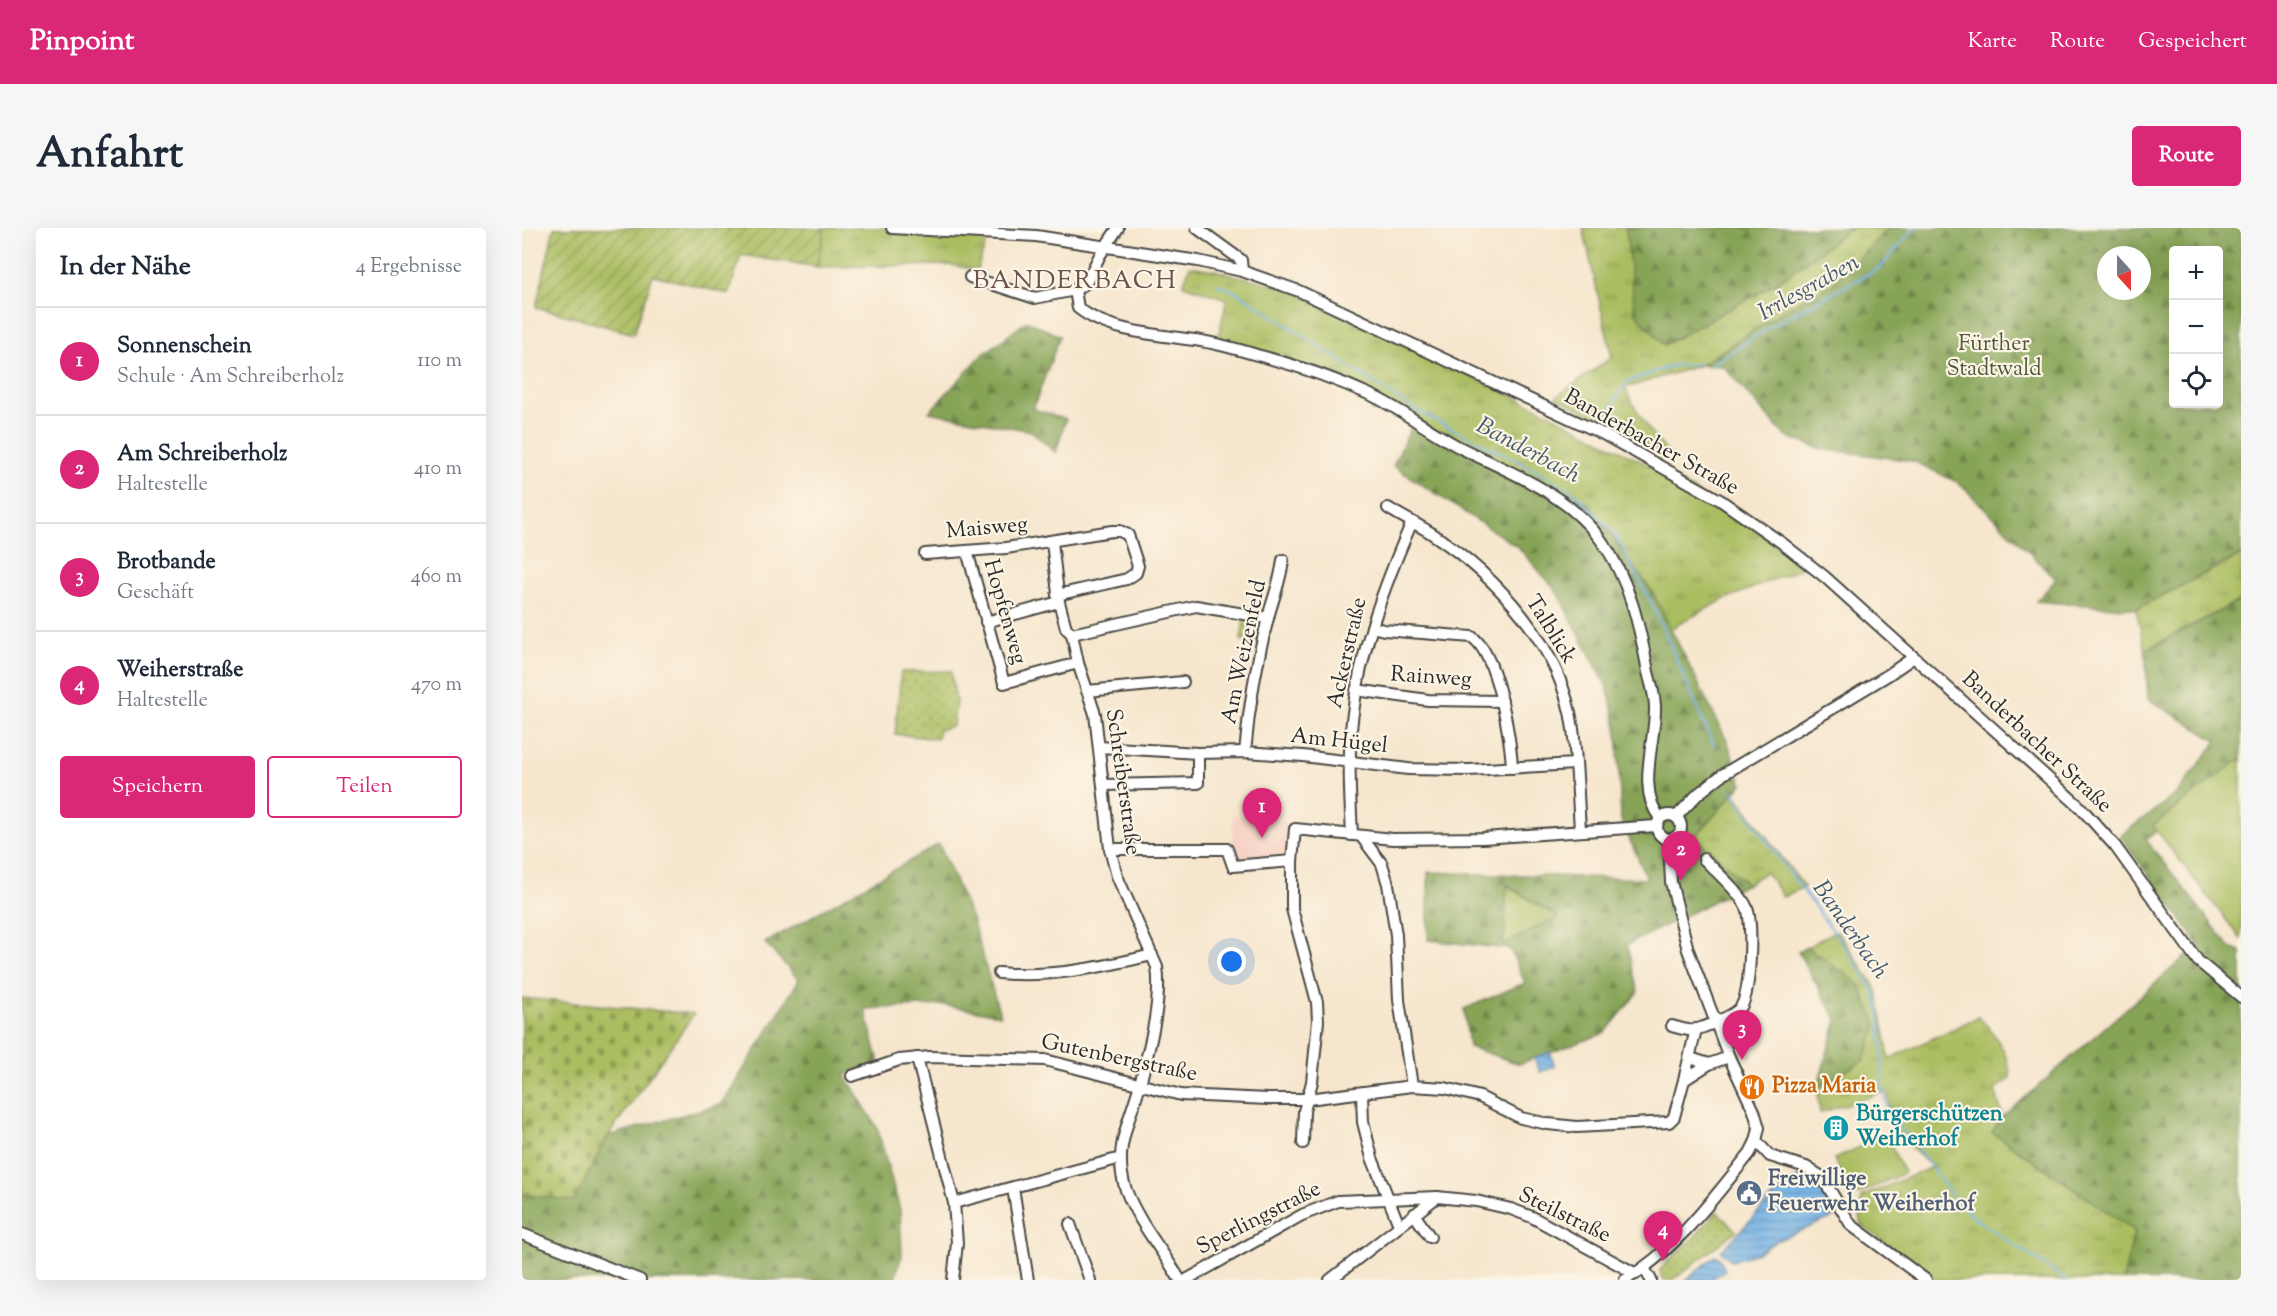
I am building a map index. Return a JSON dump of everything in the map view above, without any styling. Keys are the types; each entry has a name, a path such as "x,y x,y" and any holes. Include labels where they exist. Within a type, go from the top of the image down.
{"street":[{"name":"Banderbacher Straße","path":"892,228 1036,236 1198,261 1242,272 1299,291 1351,315 1603,434 1689,482 1755,524 1825,577 2080,807 2099,826 2140,879 2198,961 2241,997"},
{"path":"970,277 1035,298 1075,290 1086,283 1118,228"},
{"path":"1197,228 1241,260 1242,272"},
{"path":"1075,290 1078,308 1089,317 1167,337 1196,340 1257,355 1312,372 1374,396 1438,436 1543,488 1569,507 1601,540 1616,563 1626,587 1643,645 1655,705 1655,724 1648,755 1650,793 1658,822 1660,835 1669,839 1676,837 1681,831 1681,823 1670,814 1658,822 1580,831 1483,838 1393,839 1296,829 1292,861 1292,909 1317,1002 1317,1046 1304,1111 1303,1143"},
{"name":"Talblick","path":"1388,508 1454,549 1480,571 1508,598 1530,627 1550,660 1564,694 1573,728 1580,831"},
{"name":"Ackerstraße","path":"1356,835 1350,761 1356,690 1388,577 1412,522"},
{"name":"Maisweg","path":"925,554 1052,542 1120,531 1128,534 1138,566 1136,573 1127,579 1058,598"},
{"name":"Schreiberstraße","path":"1052,542 1058,598 1066,628 1072,634 1078,663 1095,714 1110,849 1117,876 1157,967 1159,988 1140,1085 1125,1126 1121,1158 1126,1190 1134,1207 1180,1280"},
{"name":"Hopfenweg","path":"967,551 1004,683 1078,663"},
{"name":"Am Weizenfeld","path":"1245,752 1248,710 1283,560"},
{"path":"986,622 1058,598"},
{"path":"1072,634 1196,606 1268,618"},
{"path":"1372,627 1472,637 1482,647 1502,701 1509,732 1512,768"},
{"path":"1676,817 1698,794 1722,775 1914,657"},
{"name":"Schreiberstraße","path":"1087,691 1183,682"},
{"name":"Rainweg","path":"1356,690 1428,700 1502,701"},
{"name":"Am Hügel","path":"1099,747 1198,753 1245,752 1350,761 1408,770 1575,764"},
{"path":"1102,785 1198,783 1198,753"},
{"path":"1356,835 1382,864 1388,884 1396,935 1399,1000 1412,1086"},
{"path":"1625,1280 1660,1255 1688,1227 1750,1153 1759,1128 1688,950 1670,874 1669,839"},
{"path":"1110,849 1227,849 1233,866 1292,861"},
{"path":"1672,1026 1696,1029 1740,1009 1744,1003 1748,983 1751,919 1746,905 1704,859"},
{"path":"999,973 1022,975 1076,970 1152,955"},
{"path":"1684,1080 1696,1029"},
{"path":"1684,1080 1709,1064 1729,1057"},
{"path":"917,1058 954,1203 957,1243 953,1280"},
{"name":"Gutenbergstraße","path":"852,1076 899,1060 917,1058 1052,1060 1181,1095 1268,1099 1308,1098 1412,1086 1445,1088 1480,1097 1521,1118 1577,1127 1669,1122 1674,1117 1684,1080"},
{"path":"1690,1058 1709,1064"},
{"path":"1362,1093 1363,1122 1372,1158 1398,1225"},
{"path":"1756,1141 1770,1156 1806,1167 1822,1177 1851,1226 1926,1280"},
{"path":"954,1203 1121,1158"},
{"path":"1013,1188 1028,1280"},
{"path":"1329,1280 1437,1197"},
{"name":"Steilstraße","path":"1388,1198 1437,1197 1476,1201 1511,1209 1532,1217 1640,1271"},
{"name":"Sperlingstraße","path":"1186,1280 1302,1215 1338,1201 1388,1198"},
{"path":"1414,1214 1430,1237"},
{"path":"1070,1224 1090,1280"},
{"path":"522,1234 640,1280"},
{"path":"1640,1271 1651,1280"}],"shaded area":[{"path":"1233,814 1286,822 1290,831 1290,845 1287,854 1240,861 1233,857"}],"green space":[{"path":"554,228 806,228 824,230 817,267 741,255 729,294 653,275 634,334 536,307"},
{"path":"822,228 991,228 977,270 951,265 817,267 824,230"},
{"path":"1583,228 1626,228 1664,345 1776,283 1852,228 1889,228 1832,285 1786,309 1701,365 1625,388 1647,427 1676,460 1556,397 1612,357"},
{"path":"1626,228 1852,228 1776,283 1664,345 1635,313"},
{"name":"Fürther Stadtwald","path":"1889,228 2241,228 2241,555 2136,609 2036,601 2056,579 1959,483 1913,461 1821,449 1785,436 1723,366 1701,365 1786,309 1832,285"},
{"path":"1190,266 1283,287 1540,409 1670,476 1738,517 1805,567 1723,600 1670,629 1653,593 1453,447 1348,387 1217,342 1227,299 1183,285"},
{"path":"1027,321 1060,336 1033,409 1066,419 1056,453 1031,431 929,412 981,356"},
{"path":"1413,423 1453,447 1588,503 1653,593 1728,743 1742,784 1695,837 1747,884 1627,945 1638,992 1605,1033 1519,1064 1469,1047 1464,1009 1525,983 1510,949 1428,940 1428,872 1647,879 1621,820 1617,727 1607,687 1555,589 1518,547 1393,466","holes":["1507,885 1558,917 1504,944"]},
{"path":"2241,555 2241,600 2145,650 2136,609"},
{"path":"2241,600 2241,760 2153,826 2157,831 2146,840 2230,947 2241,951 2241,1280 2123,1280 2135,1231 1992,1132 2003,1117 2200,946 2120,836 2176,794 2217,741 2148,699 2145,650"},
{"path":"1244,619 1257,623 1261,631 1258,642 1241,640"},
{"path":"951,671 956,702 953,726 939,730 937,739 895,734 901,672"},
{"path":"2241,760 2241,939 2153,826"},
{"path":"1734,793 1804,887 1783,897 1766,872 1747,884 1695,837"},
{"path":"939,844 972,919 1000,1015 944,1005 865,1009 879,1062 845,1075 877,1127 900,1210 902,1256 894,1280 522,1280 522,1194 574,1201 608,1136 722,1104 799,980 765,943"},
{"path":"1506,885 1558,917 1503,945"},
{"path":"1833,932 1838,932 1877,990 1889,1059 1978,1017 1990,1029 2005,1054 2010,1071 2010,1079 1995,1090 2003,1117 1992,1132 2135,1231 2123,1280 1937,1280 1860,1224 1861,1197 1932,1167 1893,1131 1887,1091 1820,1113 1817,1088 1864,1060 1807,947"},
{"path":"1807,947 1858,983 1877,1025 1864,1060 1817,1088 1837,1020 1798,952"},
{"path":"522,998 694,1014 608,1136 574,1201 522,1194"},
{"path":"1886,1135 1904,1173 1852,1197 1834,1159"},
{"path":"1717,1211 1736,1231 1673,1280 1662,1280 1660,1270 1691,1241"}],"water":[{"path":"1550,1052 1555,1067 1540,1072 1534,1058"},
{"path":"1802,1175 1816,1184 1839,1215 1776,1241 1757,1253 1732,1261 1721,1251 1769,1201"},
{"path":"1716,1255 1725,1270 1710,1280 1686,1280"}],"waterway":[{"name":"Irrlesgraben","path":"1710,366 1770,327 1881,267 1914,228"},
{"name":"Banderbach","path":"1217,284 1240,294 1415,410 1545,475 1576,494 1615,534 1655,610 1714,746"},
{"name":"Irrlesgraben","path":"1603,420 1626,382 1671,366 1699,364"},
{"name":"Banderbach","path":"1732,791 1848,951 1876,995 1880,1015 1882,1082 1886,1104 1894,1122 1911,1140 1958,1203 1976,1219 2066,1280"}],"place":[{"name":"Sonnenschein","path":"1262,838"},
{"name":"Am Schreiberholz","path":"1681,881"},
{"name":"Brotbande","path":"1742,1060"},
{"name":"Pizza Maria","path":"1752,1087"},
{"name":"Bürgerschützen Weiherhof","path":"1836,1128"},
{"name":"Freiwillige Feuerwehr Weiherhof","path":"1749,1193"},
{"name":"Weiherstraße","path":"1663,1261"}],"district":[{"name":"BANDERBACH","path":"1075,281"}]}
